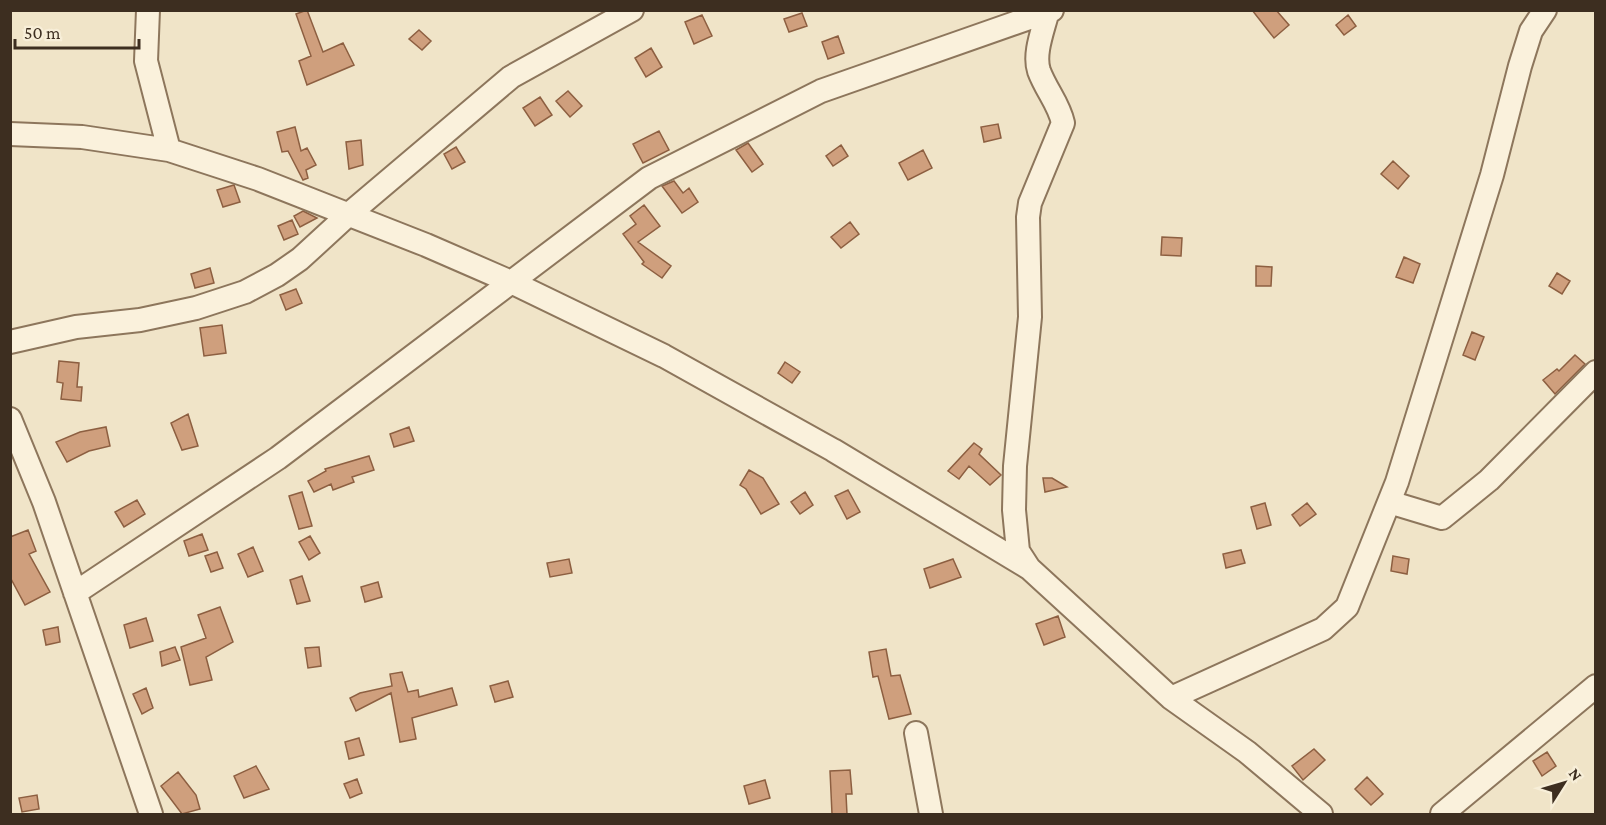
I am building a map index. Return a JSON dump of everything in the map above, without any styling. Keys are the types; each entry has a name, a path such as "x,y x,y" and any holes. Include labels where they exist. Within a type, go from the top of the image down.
{"street":[{"path":"148,10 146,62 169,150"},
{"path":"10,342 76,327 140,320 196,308 244,292 278,275 300,259 348,214 512,77 632,10"},
{"path":"1171,698 1323,629 1347,607 1389,502 1489,186 1520,66 1532,31 1545,10"},
{"path":"75,593 278,458 649,178 821,91 1050,11"},
{"path":"1029,567 1018,551 1014,510 1015,466 1030,317 1028,217 1030,204 1063,123 1060,111 1039,70 1037,57 1050,11"},
{"path":"10,134 82,137 169,150 258,179 511,282 664,356 833,450 1029,567 1171,698 1247,752 1321,814"},
{"path":"1389,502 1442,518 1489,480 1596,372"},
{"path":"10,419 19,464 75,593 151,814"},
{"path":"1443,814 1596,686"},
{"path":"916,733 931,814"}],"building":[{"path":"307,10 323,52 343,43 354,65 307,85 299,61 311,56 296,14"},
{"path":"1252,10 1276,10 1289,25 1274,38"},
{"path":"802,13 807,26 789,32 784,19"},
{"path":"702,15 712,36 694,44 685,22"},
{"path":"1348,15 1356,26 1344,35 1336,25"},
{"path":"419,30 431,41 422,50 409,39"},
{"path":"838,36 844,53 828,59 822,42"},
{"path":"651,48 662,67 646,77 635,58"},
{"path":"568,91 582,106 570,117 556,101"},
{"path":"540,97 552,115 535,126 523,108"},
{"path":"998,124 1001,138 984,142 981,127"},
{"path":"295,127 301,151 307,148 316,165 306,170 308,178 303,180 288,151 282,152 277,132"},
{"path":"659,131 669,150 643,163 633,144"},
{"path":"361,140 363,165 349,169 346,142"},
{"path":"748,143 763,164 752,172 736,150"},
{"path":"841,145 848,156 833,166 826,156"},
{"path":"456,147 465,162 452,169 444,154"},
{"path":"923,150 932,168 908,180 899,163"},
{"path":"1393,161 1409,176 1398,189 1381,174"},
{"path":"674,181 683,193 689,188 698,202 682,213 662,186"},
{"path":"234,185 240,202 223,207 217,190"},
{"path":"644,205 660,226 638,242 671,266 662,278 642,264 644,262 623,234 636,224 630,216"},
{"path":"303,211 317,218 300,227 294,216"},
{"path":"292,220 298,234 284,240 278,226"},
{"path":"850,222 859,234 841,248 831,237"},
{"path":"1162,237 1182,238 1181,256 1161,255"},
{"path":"1404,257 1420,264 1413,283 1396,277"},
{"path":"1256,266 1272,267 1271,286 1256,286"},
{"path":"210,268 214,283 195,288 191,274"},
{"path":"1557,273 1570,281 1562,294 1549,286"},
{"path":"296,289 302,303 286,310 280,295"},
{"path":"222,325 226,353 204,356 200,328"},
{"path":"1472,332 1484,337 1475,360 1463,355"},
{"path":"1575,355 1585,364 1555,394 1543,380 1557,369 1559,371"},
{"path":"59,361 79,363 77,387 82,387 81,401 61,399 63,383 57,382"},
{"path":"785,362 800,372 792,383 778,373"},
{"path":"188,414 198,446 182,450 171,423"},
{"path":"106,427 110,446 89,451 67,462 56,442 80,432"},
{"path":"409,427 414,441 394,447 390,434"},
{"path":"974,443 982,449 979,454 1001,475 990,485 969,466 959,479 948,471"},
{"path":"369,456 374,470 352,477 354,482 333,490 331,484 314,492 308,481 326,471 325,469"},
{"path":"749,470 763,478 779,504 761,514 746,489 740,485"},
{"path":"1043,478 1052,478 1067,487 1045,492"},
{"path":"848,490 860,512 847,519 835,496"},
{"path":"302,492 312,526 299,529 289,496"},
{"path":"805,492 813,505 800,514 791,502"},
{"path":"137,500 145,514 124,527 115,512"},
{"path":"1265,503 1271,525 1257,529 1251,507"},
{"path":"1307,503 1316,514 1300,526 1292,515"},
{"path":"28,530 36,551 29,554 50,592 25,605 10,577 10,537"},
{"path":"202,534 208,550 189,556 184,541"},
{"path":"310,536 320,553 309,560 299,542"},
{"path":"253,547 263,571 248,577 238,554"},
{"path":"1241,550 1245,563 1226,568 1223,554"},
{"path":"217,552 223,568 211,572 205,556"},
{"path":"1393,556 1409,559 1407,574 1391,571"},
{"path":"569,559 572,573 550,577 547,563"},
{"path":"953,559 961,577 930,588 924,569"},
{"path":"302,576 310,601 297,604 290,580"},
{"path":"378,582 382,597 365,602 361,587"},
{"path":"220,607 233,642 206,657 212,680 190,685 181,647 206,638 198,615"},
{"path":"1058,616 1065,637 1044,645 1036,624"},
{"path":"146,618 153,641 130,648 124,625"},
{"path":"58,627 60,642 46,645 43,630"},
{"path":"175,647 180,660 162,666 160,652"},
{"path":"319,647 321,666 308,668 305,648"},
{"path":"886,649 891,676 900,675 911,714 889,719 878,676 873,677 869,652"},
{"path":"402,672 408,692 418,690 419,697 452,688 457,705 412,718 416,739 400,742 391,693 356,711 350,698 360,693 392,686 390,674"},
{"path":"508,681 513,697 495,702 490,686"},
{"path":"146,688 153,708 142,714 133,694"},
{"path":"359,738 364,755 349,759 345,742"},
{"path":"1314,749 1325,760 1303,780 1292,766"},
{"path":"1547,752 1556,766 1542,776 1533,761"},
{"path":"256,766 269,789 244,798 234,776"},
{"path":"850,770 852,794 846,794 847,814 832,814 830,771"},
{"path":"178,772 196,795 200,809 182,814 161,786"},
{"path":"1367,777 1383,794 1371,805 1355,789"},
{"path":"357,779 362,793 350,798 344,784"},
{"path":"765,780 770,798 749,804 744,786"},
{"path":"37,795 39,809 22,812 19,798"}]}
